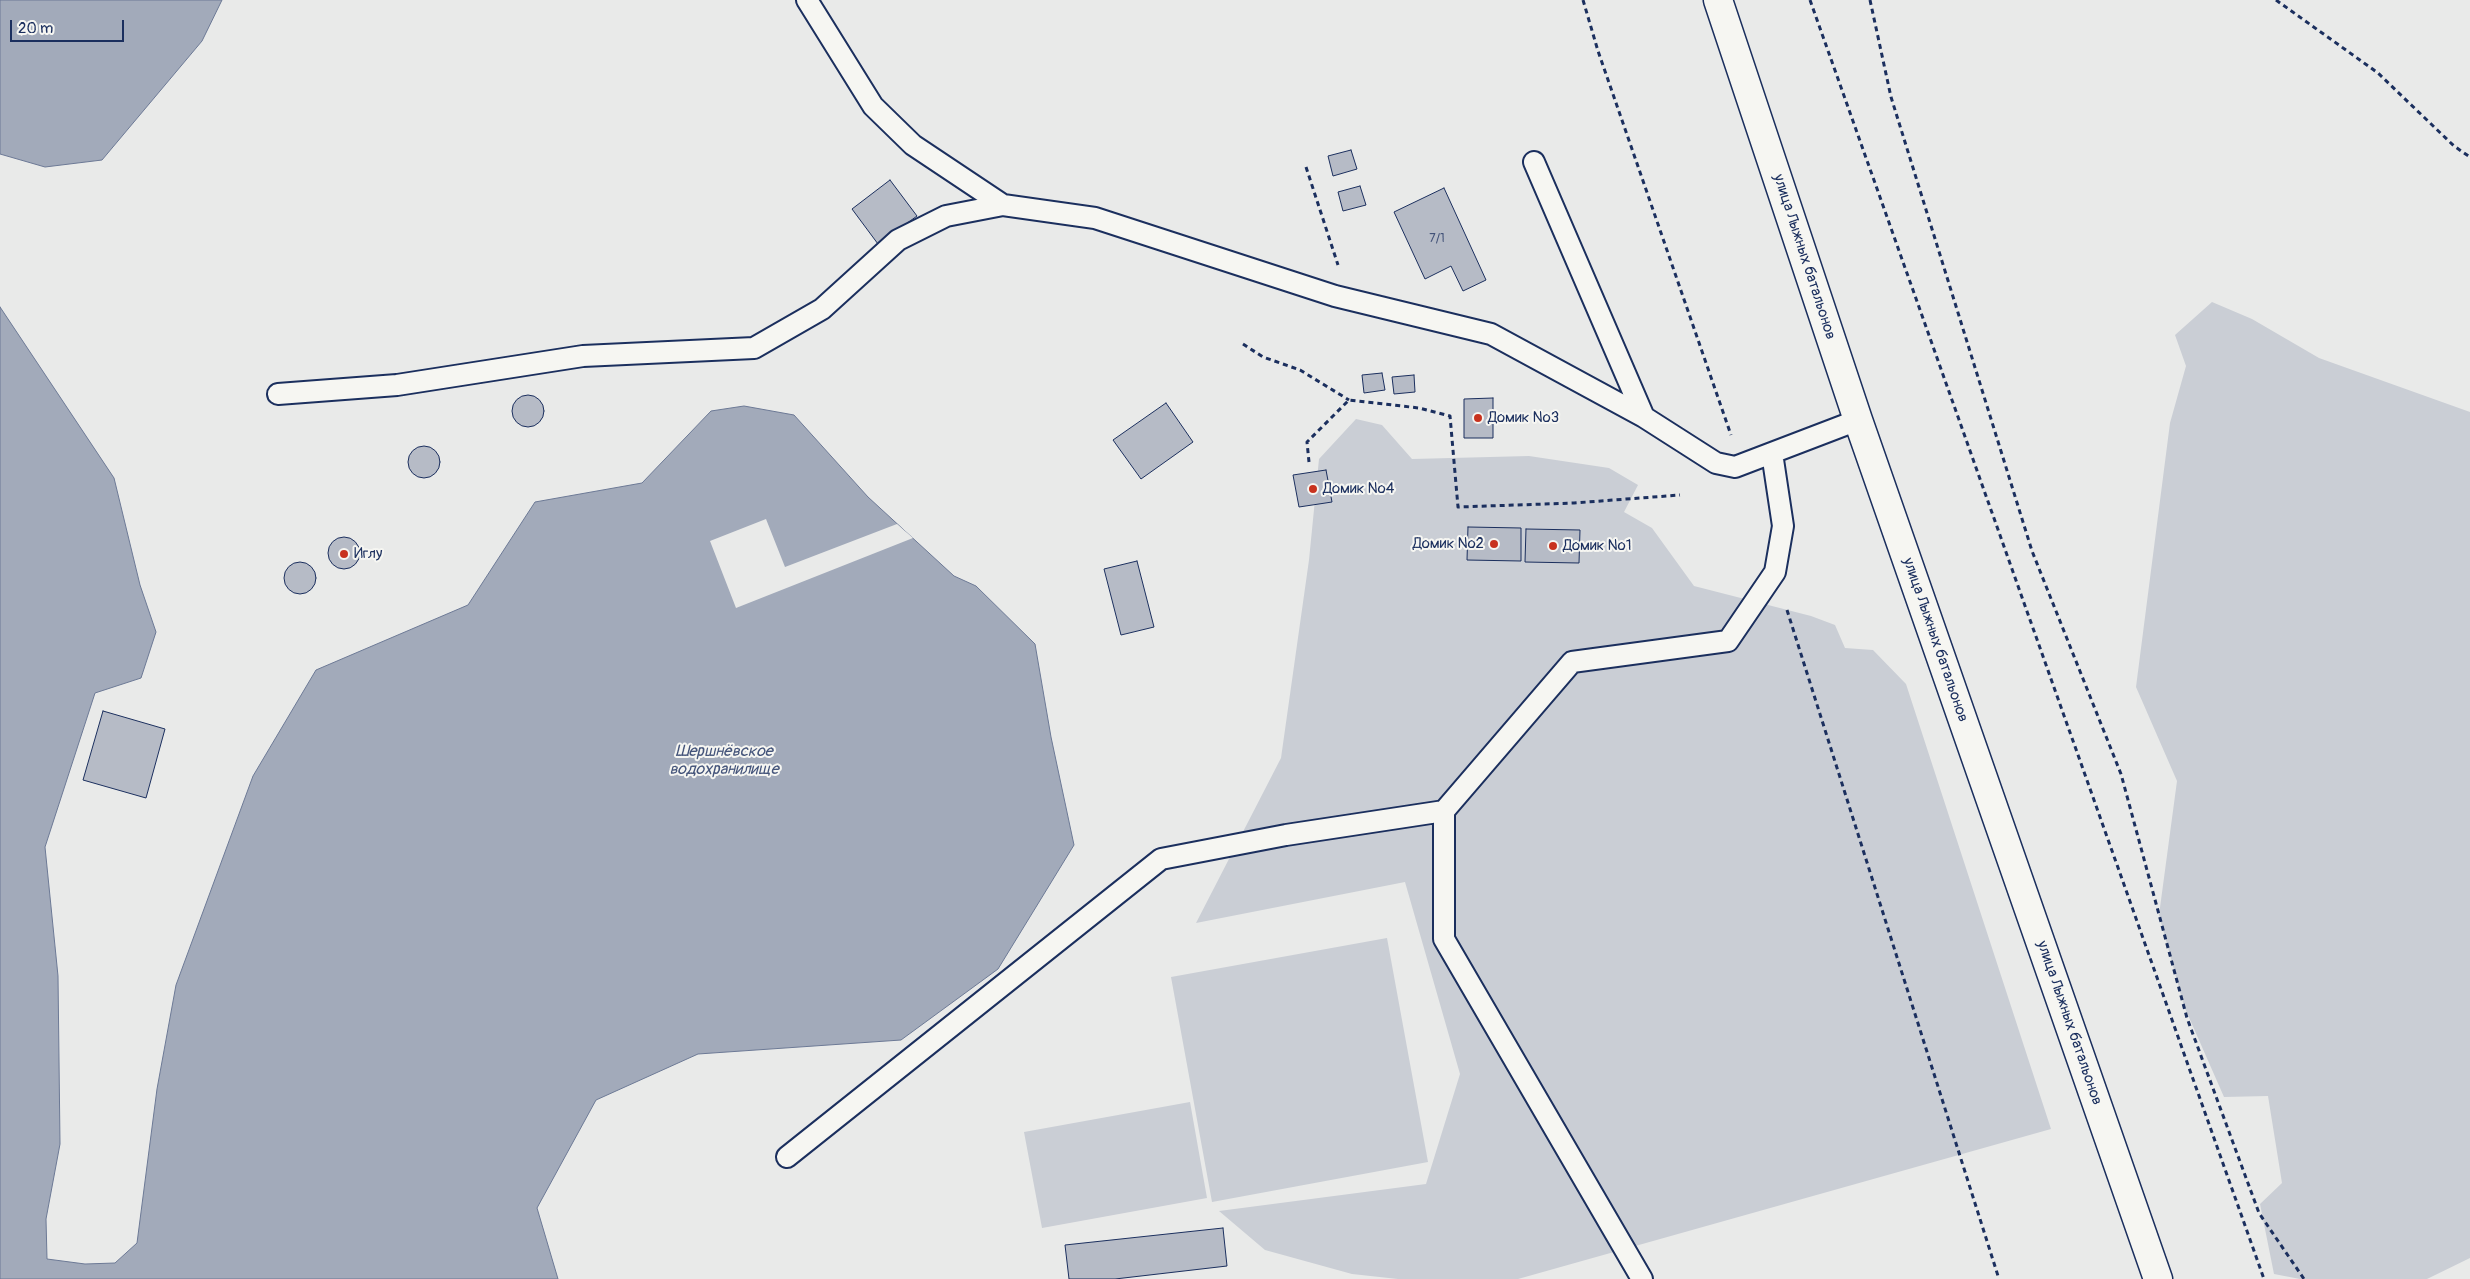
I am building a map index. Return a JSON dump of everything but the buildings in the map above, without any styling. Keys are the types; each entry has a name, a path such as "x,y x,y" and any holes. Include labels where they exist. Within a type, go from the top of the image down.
{"main road":[{"name":"улица Лыжных батальонов","path":"1718,0 1858,420 2158,1279"}],"lane":[{"path":"807,0 873,106 913,145 1003,204"},
{"path":"1534,162 1644,417"},
{"path":"278,394 397,385 583,356 754,348 822,308 898,240 946,216 1003,204 1095,218 1349,299 1491,334 1644,417 1716,463 1734,467 1858,420"},
{"path":"1642,1279 1444,939 1444,811 1572,662 1728,640 1775,572 1783,526 1772,453"},
{"path":"787,1157 1161,859 1286,835 1444,811"}],"path":[{"path":"1583,0 1598,51 1740,465"},
{"path":"1810,0 2264,1279"},
{"path":"1870,0 1891,97 2032,551 2121,774 2187,1018 2259,1213 2304,1279"},
{"path":"2276,0 2378,73 2454,146 2470,157"},
{"path":"1306,167 1349,299"},
{"path":"1243,344 1263,357 1300,370 1349,400 1419,408 1450,416 1458,507 1574,503 1680,495"},
{"path":"1309,462 1307,442 1349,400"},
{"path":"1775,572 1999,1279"}],"shaded area":[{"path":"2212,302 2252,319 2319,358 2470,412 2470,1258 2427,1279 2300,1279 2274,1274 2260,1204 2282,1183 2268,1096 2224,1097 2184,1006 2159,915 2177,781 2136,687 2170,423 2186,366 2175,335"},
{"path":"1356,419 1382,425 1412,459 1529,456 1609,468 1638,485 1624,512 1652,528 1694,586 1811,616 1835,625 1845,648 1873,650 1906,684 2051,1129 1518,1279 1398,1279 1352,1274 1265,1250 1219,1211 1426,1184 1460,1074 1405,882 1196,923 1281,758 1309,560 1319,459"},
{"path":"1387,938 1428,1162 1212,1202 1171,977"},
{"path":"1190,1102 1207,1198 1042,1228 1024,1132"}],"water":[{"path":"0,0 222,0 202,41 102,160 45,167 0,154"},
{"name":"Шершнёвское водохранилище","path":"0,307 114,478 140,585 156,632 141,678 95,693 45,847 58,976 60,1144 46,1219 47,1259 85,1264 115,1263 137,1243 157,1089 176,985 253,776 316,670 468,605 535,502 642,483 711,411 744,406 794,415 868,497 954,576 976,586 1035,644 1051,737 1074,845 998,969 901,1040 698,1054 596,1100 537,1208 558,1279 0,1279"}],"pier":[{"path":"766,519 785,567 897,524 913,538 736,608 710,541"}],"place":[{"name":"Домик №3","path":"1478,418"},
{"name":"Домик №4","path":"1313,489"},
{"name":"Домик №2","path":"1494,544"},
{"name":"Домик №1","path":"1553,546"},
{"name":"Иглу","path":"344,554"}]}
